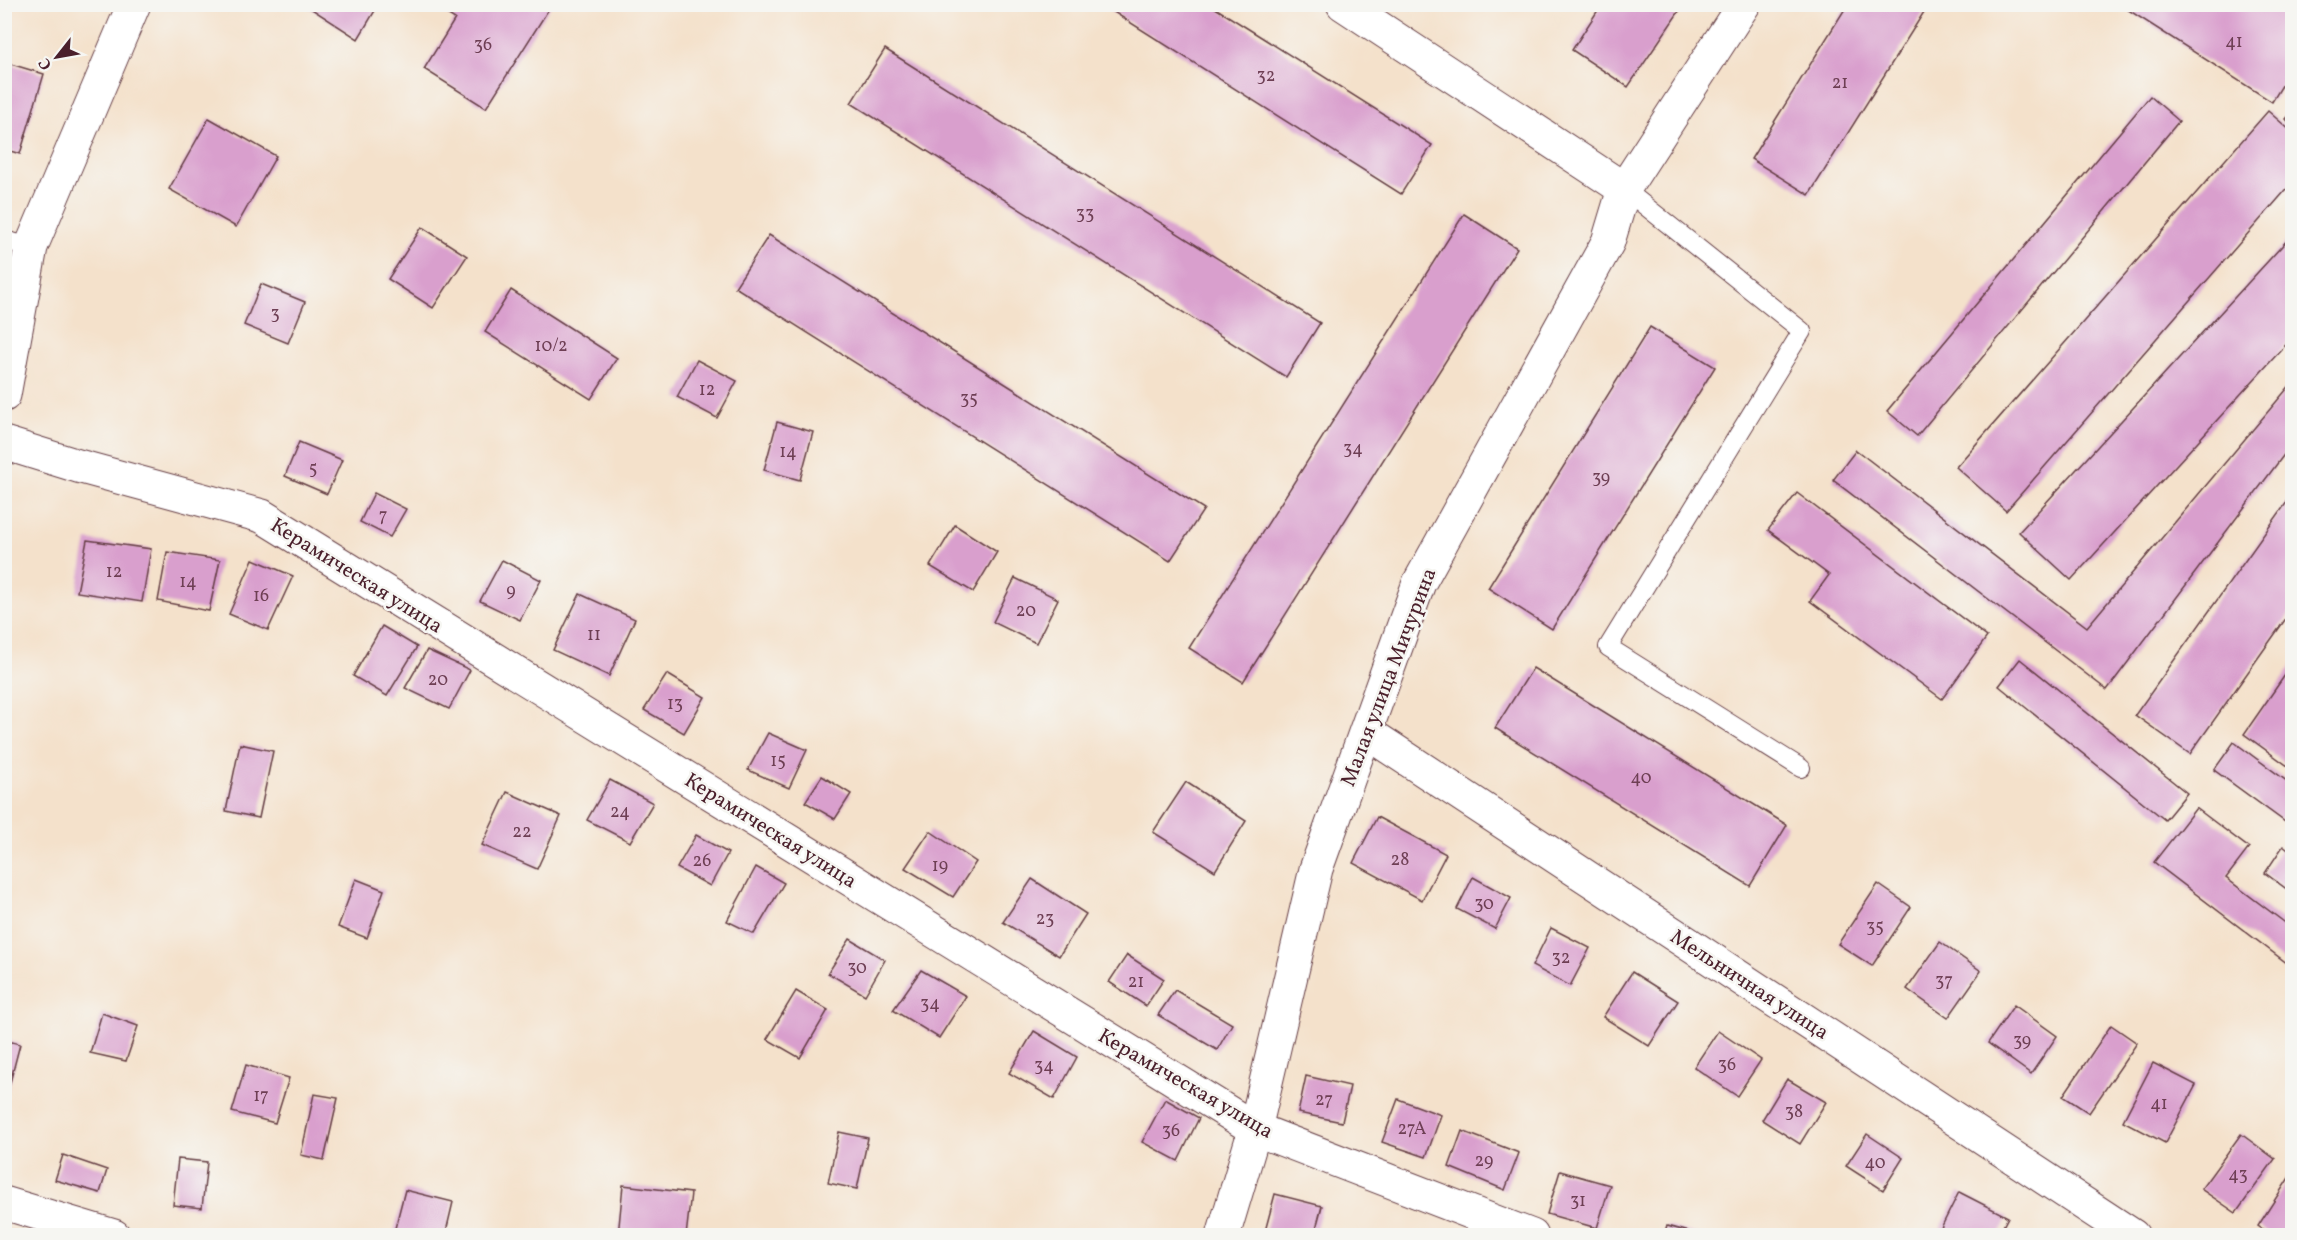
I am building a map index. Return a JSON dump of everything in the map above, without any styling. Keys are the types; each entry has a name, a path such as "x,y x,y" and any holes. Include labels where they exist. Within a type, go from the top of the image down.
{"street":[{"path":"4,395 18,243 134,4"},
{"path":"1343,4 1624,189"},
{"name":"Малая улица Мичурина","path":"1223,1236 1255,1129 1316,869 1419,583 1608,242 1624,189 1744,4"},
{"name":"Керамическая улица","path":"4,443 78,466 262,516 1255,1129 1532,1236"},
{"name":"Мельничная улица","path":"1366,732 2133,1236"},
{"path":"4,1203 114,1236"}],"lane":[{"path":"1624,189 1802,331 1608,647 1801,768"}],"building":[{"path":"304,4 379,4 358,39"},
{"path":"431,4 552,4 486,108 424,69 455,19"},
{"path":"1101,4 1209,4 1432,145 1401,194"},
{"path":"1602,4 1684,4 1628,87 1572,50"},
{"path":"1848,4 1929,4 1809,195 1751,159"},
{"path":"2119,4 2280,4 2292,12 2292,69 2272,102"},
{"path":"885,49 1320,323 1286,377 851,103"},
{"path":"4,62 44,74 20,154 4,149"},
{"path":"2150,96 2179,121 1917,436 1887,411"},
{"path":"2268,111 2292,132 2292,183 2006,511 1956,467"},
{"path":"2292,112 2292,126 2286,119"},
{"path":"209,118 276,156 236,227 169,189"},
{"path":"1464,214 1517,248 1243,682 1189,648"},
{"path":"422,227 467,256 433,308 388,279"},
{"path":"769,235 1204,509 1170,561 735,287"},
{"path":"2292,235 2292,338 2071,580 2019,532"},
{"path":"261,284 305,302 288,343 244,325"},
{"path":"511,290 617,358 591,399 485,332"},
{"path":"1650,327 1715,367 1552,629 1488,588"},
{"path":"697,360 737,381 717,418 677,397"},
{"path":"2292,383 2292,444 2107,690 1833,480 1856,450 2087,627"},
{"path":"777,422 813,432 800,480 764,470"},
{"path":"299,442 342,460 327,494 285,476"},
{"path":"374,493 406,509 390,537 360,522"},
{"path":"1797,493 1987,637 1942,699 1810,601 1829,575 1768,530"},
{"path":"2292,495 2292,610 2190,754 2135,715"},
{"path":"955,525 997,552 973,592 930,566"},
{"path":"87,540 151,549 142,602 77,592"},
{"path":"167,552 220,560 209,611 158,601"},
{"path":"253,559 293,576 268,630 229,614"},
{"path":"502,560 541,580 520,620 480,601"},
{"path":"1015,578 1058,599 1036,643 993,622"},
{"path":"580,594 635,619 609,676 553,650"},
{"path":"382,626 417,647 387,696 353,676"},
{"path":"427,650 470,670 449,709 405,688"},
{"path":"2020,659 2187,793 2165,820 1999,686"},
{"path":"2292,665 2292,733 2290,736 2292,738 2292,769 2244,734"},
{"path":"1533,668 1787,825 1750,886 1495,728"},
{"path":"667,674 705,697 684,733 644,710"},
{"path":"768,733 807,750 789,788 748,770"},
{"path":"2234,742 2292,785 2292,827 2214,770"},
{"path":"240,744 273,751 259,818 226,811"},
{"path":"822,776 851,794 835,819 805,802"},
{"path":"610,780 653,803 630,842 587,820"},
{"path":"1186,782 1246,821 1215,871 1153,832"},
{"path":"507,792 561,816 537,869 482,845"},
{"path":"2196,808 2249,848 2226,878 2292,928 2292,967 2154,862"},
{"path":"1377,817 1446,854 1422,900 1353,863"},
{"path":"930,831 976,862 953,897 905,868"},
{"path":"696,835 728,853 710,886 677,868"},
{"path":"2283,846 2292,853 2292,893 2265,873"},
{"path":"756,867 784,883 754,934 727,921"},
{"path":"1473,877 1511,898 1495,929 1457,909"},
{"path":"356,879 384,890 367,938 338,927"},
{"path":"1032,879 1086,914 1059,956 1003,922"},
{"path":"1878,884 1911,907 1872,966 1838,944"},
{"path":"1551,928 1590,948 1570,986 1532,966"},
{"path":"850,939 885,960 865,995 828,973"},
{"path":"1940,942 1981,971 1948,1018 1907,989"},
{"path":"1127,955 1164,979 1146,1006 1109,982"},
{"path":"921,970 966,996 939,1038 893,1010"},
{"path":"1632,972 1678,1001 1649,1046 1603,1017"},
{"path":"1175,990 1232,1024 1217,1050 1158,1015"},
{"path":"796,991 828,1010 800,1058 767,1039"},
{"path":"2014,1005 2057,1036 2031,1074 1988,1043"},
{"path":"102,1013 138,1026 126,1061 90,1053"},
{"path":"2111,1025 2137,1043 2089,1113 2063,1096"},
{"path":"1034,1031 1077,1057 1054,1099 1009,1073"},
{"path":"1718,1031 1761,1060 1737,1096 1694,1067"},
{"path":"4,1040 20,1044 5,1102 4,1102"},
{"path":"2153,1063 2196,1085 2165,1143 2123,1121"},
{"path":"246,1065 289,1078 275,1123 232,1112"},
{"path":"1306,1076 1350,1086 1342,1122 1298,1113"},
{"path":"1787,1079 1826,1102 1800,1144 1762,1120"},
{"path":"314,1094 338,1098 324,1160 301,1155"},
{"path":"1165,1099 1199,1118 1178,1161 1142,1142"},
{"path":"1398,1099 1441,1115 1426,1157 1382,1142"},
{"path":"1462,1131 1519,1153 1505,1190 1449,1167"},
{"path":"839,1132 868,1138 857,1189 828,1183"},
{"path":"1867,1134 1903,1158 1883,1190 1846,1166"},
{"path":"2241,1134 2275,1159 2236,1213 2201,1189"},
{"path":"63,1155 107,1170 100,1193 55,1180"},
{"path":"178,1159 207,1162 202,1208 173,1205"},
{"path":"1560,1171 1610,1185 1597,1228 1547,1214"},
{"path":"2292,1173 2292,1236 2272,1236 2258,1226"},
{"path":"623,1185 691,1193 686,1236 618,1236"},
{"path":"405,1190 453,1202 445,1236 393,1236"},
{"path":"1959,1192 2008,1217 1998,1236 1938,1234"},
{"path":"1275,1194 1322,1206 1314,1236 1264,1235"},
{"path":"1667,1226 1700,1235 1700,1236 1664,1236"}]}
